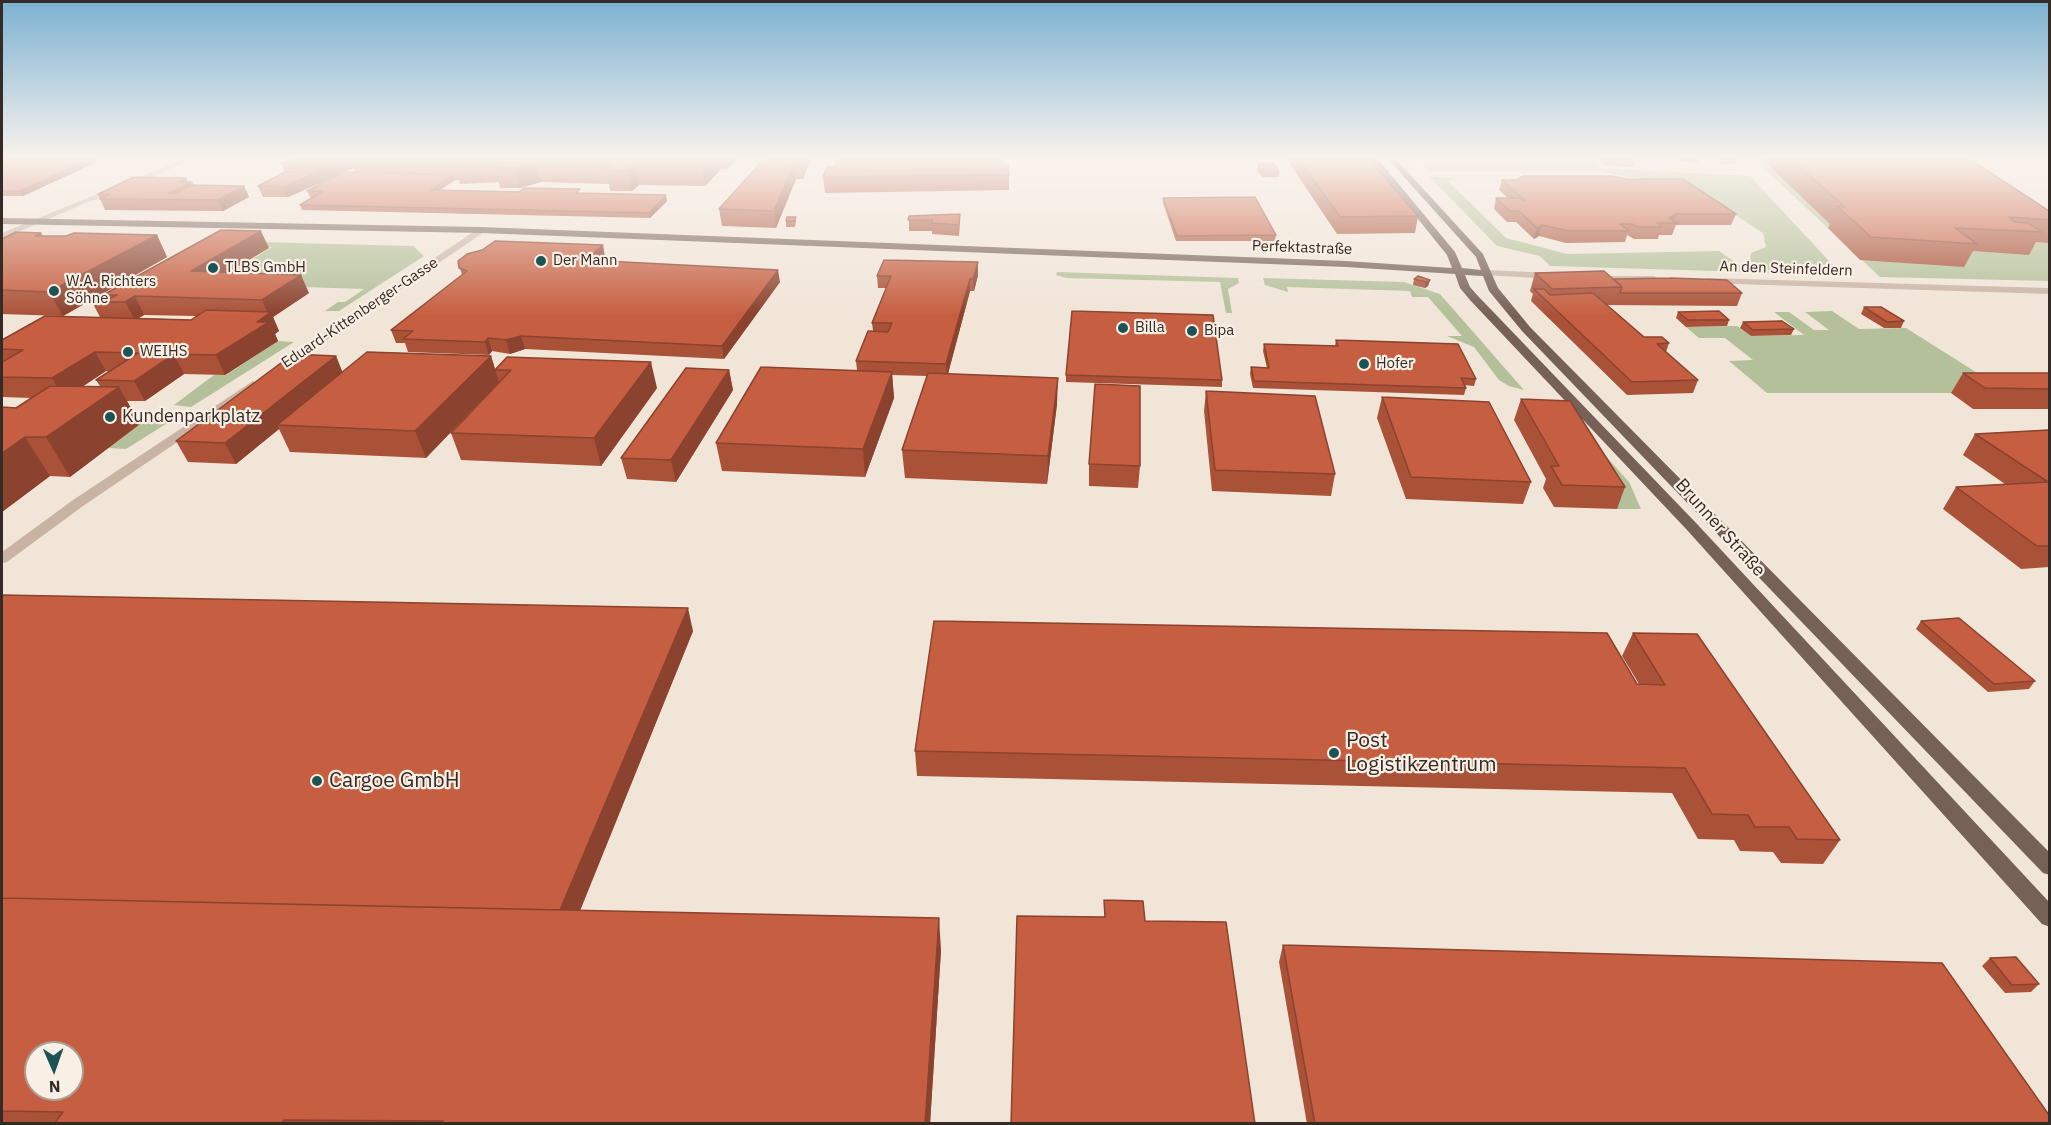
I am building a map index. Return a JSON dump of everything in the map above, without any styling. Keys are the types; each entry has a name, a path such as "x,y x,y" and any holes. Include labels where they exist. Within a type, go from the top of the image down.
{"main road":[{"name":"Brunner Straße","path":"1416,210 1452,254 1465,288 1692,527 2049,918"},
{"name":"Brunner Straße","path":"1439,210 1480,256 1493,289 1526,329 2049,867"},
{"name":"Perfektastraße","path":"2,221 482,230 1069,255 1346,264 1487,273"}],"street":[{"path":"2,236 60,210"},
{"name":"Eduard-Kittenberger-Gasse","path":"2,559 78,503 482,230"},
{"path":"1487,273 1568,277"},
{"path":"1580,277 1663,280"},
{"name":"An den Steinfeldern","path":"1698,281 2049,291"}],"green space":[{"path":"1463,210 1478,210 1506,238 1567,254 1719,251 1749,272 1550,266 1540,256 1497,246"},
{"path":"1729,210 1782,210 1843,276 1768,273 1750,261 1751,253 1766,247 1763,233"},
{"path":"1809,210 1978,210 2049,235 2049,281 1880,277"},
{"path":"218,241 413,246 424,256 339,311 325,311 338,302 345,302 364,289 212,284 272,247 211,245"},
{"path":"1057,272 1238,278 1239,283 1228,289 1232,313 1226,313 1220,282 1066,278 1056,275"},
{"path":"1263,278 1404,282 1440,294 1524,390 1509,386 1499,380 1474,347 1447,336 1462,336 1428,297 1412,297 1410,291 1287,287 1288,292 1265,285"},
{"path":"1832,311 1859,329 1906,328 2009,393 1767,393 1729,361 1753,360 1725,338 1699,338 1686,327 1737,326 1751,336 1804,335 1774,312 1789,312 1814,330 1829,330 1805,312"},
{"path":"278,341 294,342 191,407 174,405 214,375 226,375"},
{"path":"162,416 177,417 126,449 108,448 140,424"},
{"path":"1586,434 1629,482 1641,509 1617,509"}],"building":[{"path":"540,210 651,210 649,213"},
{"path":"1168,210 1262,210 1276,235 1177,236"},
{"path":"1335,210 1413,210 1418,216 1340,217"},
{"path":"1731,210 1736,214 1676,214 1669,218 1677,223 1657,223 1662,227 1620,224 1629,231 1569,231 1542,225 1537,228 1519,211 1510,211"},
{"path":"1842,210 2049,211 2049,220 2009,217 2015,222 2028,223 2041,232 1955,228 1977,244 1871,237"},
{"path":"960,214 959,225 932,223 932,220 908,220 909,216"},
{"path":"787,217 796,217 794,221 786,221"},
{"path":"221,230 261,231 191,271 301,275 262,300 135,296 125,302 92,302 117,295 103,295"},
{"path":"16,232 41,233 35,236 66,236 74,233 157,235 49,292 2,290 2,239"},
{"name":"Der Mann","path":"495,241 603,245 586,260 778,270 722,346 521,336 506,340 488,338 485,342 403,339 413,331 391,330 467,271 459,268 458,261 467,254 482,250"},
{"path":"884,260 978,262 973,279 970,279 946,364 856,361 868,331 888,332 892,323 872,323 891,276 877,276"},
{"path":"1604,271 1622,287 1552,289 1535,273"},
{"path":"1418,276 1430,280 1426,282 1414,279"},
{"path":"1614,279 1727,280 1742,293 1620,293 1622,287"},
{"path":"1534,289 1544,289 1550,295 1593,293 1644,337 1662,337 1669,343 1657,344 1698,380 1632,382"},
{"path":"1864,307 1881,307 1904,321 1887,322"},
{"path":"206,310 271,312 257,322 269,322 216,355 174,354 134,381 96,380 138,353 95,352 52,378 2,377 2,362 23,350 2,349 2,340 45,316 191,320"},
{"path":"1072,311 1213,315 1222,380 1066,375"},
{"path":"1719,311 1729,320 1688,320 1678,312"},
{"path":"1782,321 1794,329 1753,330 1743,322"},
{"name":"Hofer","path":"1336,340 1458,344 1476,379 1461,378 1466,388 1254,381 1251,367 1269,368 1264,344 1338,346"},
{"path":"367,352 491,356 415,431 277,425"},
{"path":"293,354 336,356 225,443 176,441"},
{"path":"507,357 651,362 594,438 451,433 511,370 495,370"},
{"path":"761,367 892,372 863,449 716,443"},
{"path":"686,368 729,370 671,460 621,458"},
{"path":"928,373 1058,378 1048,456 902,450"},
{"path":"1963,373 2049,373 2049,389 1985,388"},
{"path":"1095,384 1140,386 1140,466 1089,464"},
{"path":"50,386 119,387 46,437 25,437 2,453 2,407 16,408"},
{"path":"1206,391 1315,396 1335,474 1215,470"},
{"path":"1382,397 1489,402 1531,482 1411,477"},
{"path":"1521,399 1570,401 1625,487 1562,485 1551,466 1559,466"},
{"path":"2049,430 2049,546 2037,546 1956,487 2048,482 1975,434"},
{"name":"Cargoe GmbH","path":"2,595 688,608 560,910 2,898"},
{"path":"1959,618 2035,681 1994,684 1921,621"},
{"name":"Post Logistikzentrum","path":"934,621 1607,633 1637,684 1665,685 1633,633 1697,634 1840,840 1797,839 1789,827 1755,827 1748,815 1712,814 1685,768 915,751"},
{"path":"2,898 939,918 925,1124 442,1124 443,1121 284,1120 281,1124 54,1124 63,1112 2,1111"},
{"path":"1104,900 1143,901 1145,921 1226,922 1255,1124 1011,1124 1017,916 1105,917"},
{"path":"1283,945 1942,963 2049,1115 2049,1124 1315,1124"},
{"path":"2016,957 2039,984 2012,985 1990,958"}],"place":[{"name":"Der Mann","path":"541,261"},
{"name":"TLBS GmbH","path":"213,268"},
{"name":"W.A. Richters Söhne","path":"54,291"},
{"name":"Billa","path":"1123,328"},
{"name":"Bipa","path":"1192,331"},
{"name":"WEIHS","path":"128,352"},
{"name":"Hofer","path":"1364,364"},
{"name":"Kundenparkplatz","path":"110,417"},
{"name":"Post Logistikzentrum","path":"1334,753"},
{"name":"Cargoe GmbH","path":"317,781"}]}
